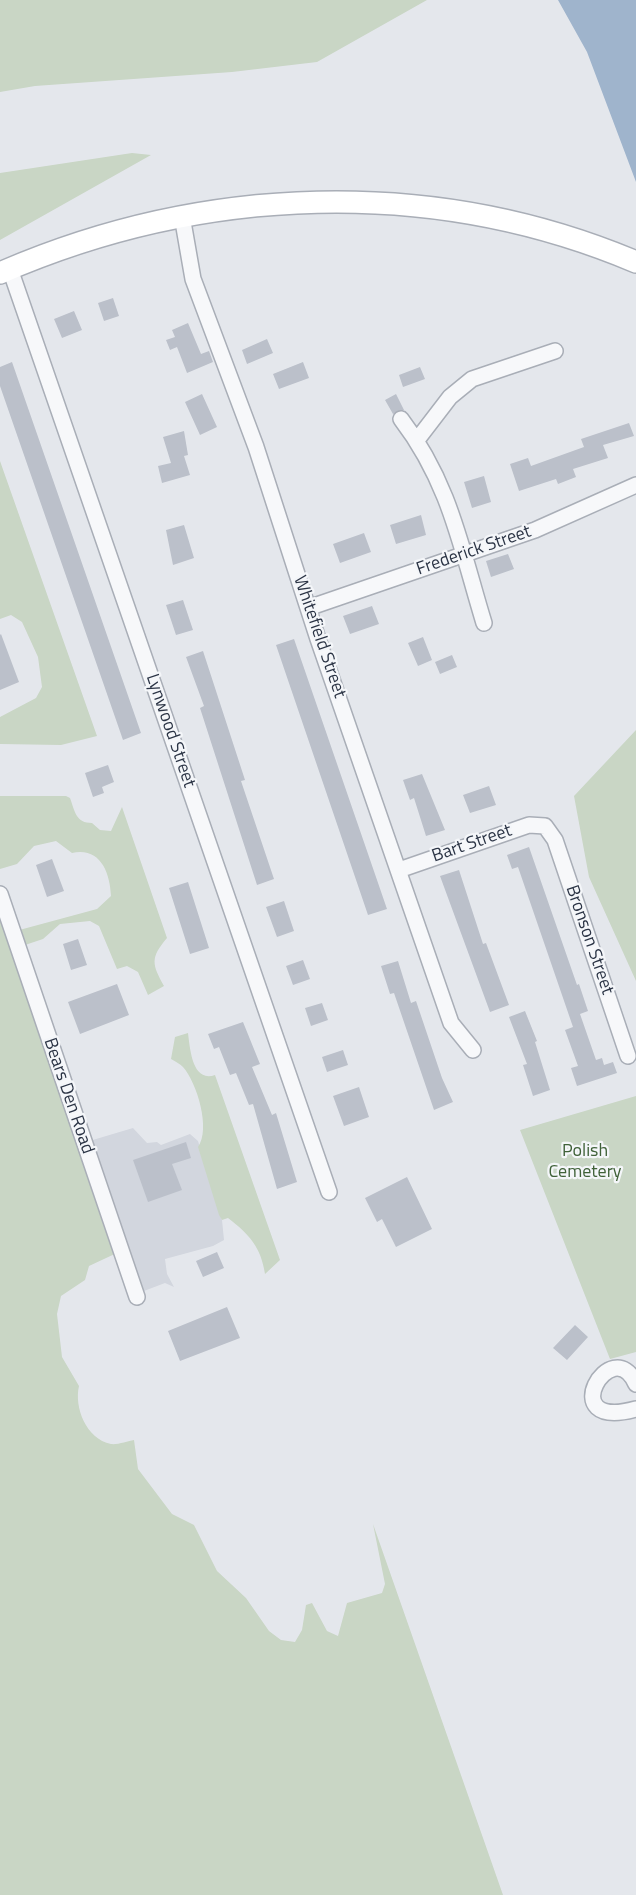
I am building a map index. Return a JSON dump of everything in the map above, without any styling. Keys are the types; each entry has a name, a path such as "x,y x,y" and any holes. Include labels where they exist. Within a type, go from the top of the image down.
{"main road":[{"path":"5,271 84,240 182,216 286,203 401,205 465,213 524,225 636,262"}],"street":[{"name":"Whitefield Street","path":"182,216 193,279 256,447 308,608 451,1023 473,1050"},
{"name":"Lynwood Street","path":"5,271 329,1192"},
{"path":"417,440 450,397 472,379 555,351"},
{"path":"401,419 417,440 443,487 484,623"},
{"name":"Frederick Street","path":"308,608 535,530 636,485"},
{"name":"Bart Street","path":"399,870 529,825 545,826"},
{"name":"Bronson Street","path":"545,826 555,840 628,1056"},
{"name":"Bears Den Road","path":"0,894 137,1297"},
{"path":"636,1384 628,1373 622,1370 607,1371 596,1381 593,1395 599,1408 605,1412 620,1414 636,1409"}],"shaded area":[{"path":"133,1128 147,1143 157,1142 161,1145 190,1134 198,1141 222,1220 224,1240 213,1246 165,1259 167,1274 174,1287 165,1283 136,1294 86,1142"}],"green space":[{"path":"0,0 427,0 317,62 232,72 35,86 0,92"},
{"path":"132,153 151,155 0,240 0,173"},
{"path":"0,461 97,736 61,745 0,744 0,717 36,698 42,687 38,657 22,622 11,615 0,619"},
{"path":"636,730 636,981 589,877 574,796"},
{"path":"0,796 66,796 70,798 79,819 92,823 100,830 111,831 122,807 167,938 155,956 155,966 164,986 148,995 138,972 127,966 117,969 99,926 90,921 60,924 43,939 16,948 119,1252 89,1266 85,1280 61,1296 57,1314 62,1357 79,1386 78,1403 84,1421 95,1436 102,1441 113,1444 134,1440 138,1469 172,1514 194,1525 217,1571 246,1598 269,1631 281,1640 295,1642 302,1630 306,1605 312,1603 327,1631 338,1636 347,1603 382,1593 385,1584 373,1524 503,1895 0,1895 0,907 12,932 97,909 111,896 106,870 102,863 90,854 72,853 56,841 34,846 17,864 0,869"},
{"path":"188,1033 191,1055 197,1069 201,1074 207,1076 215,1075 280,1260 265,1274 253,1242 228,1218 222,1220 219,1215 198,1147 203,1129 201,1106 188,1074 183,1067 171,1059 175,1037"},
{"name":"Polish Cemetery","path":"636,1096 636,1352 610,1359 520,1130"}],"water":[{"path":"558,0 636,0 636,182 587,52"}],"building":[{"path":"113,298 119,316 104,321 98,303"},
{"path":"74,311 82,330 62,338 54,319"},
{"path":"188,323 201,354 209,351 213,362 187,373 177,347 170,350 166,340 175,337 172,330"},
{"path":"267,339 273,353 247,364 242,350"},
{"path":"12,362 141,733 123,740 0,386 0,367"},
{"path":"303,362 309,378 279,389 273,374"},
{"path":"420,367 425,379 403,387 399,375"},
{"path":"202,394 217,427 200,435 185,402"},
{"path":"396,394 404,410 393,414 385,400"},
{"path":"629,423 634,436 603,445 608,458 573,469 576,477 558,484 556,479 519,491 510,464 528,458 531,466 584,447 581,439"},
{"path":"184,431 188,455 184,456 190,475 162,483 158,466 171,463 163,437"},
{"path":"484,476 491,502 472,508 464,482"},
{"path":"421,515 426,535 396,544 390,525"},
{"path":"184,525 194,558 173,565 166,530"},
{"path":"364,533 371,552 340,563 333,544"},
{"path":"508,554 514,569 491,577 486,561"},
{"path":"183,600 193,630 176,635 166,605"},
{"path":"372,606 379,624 350,634 343,616"},
{"path":"0,635 19,682 0,690"},
{"path":"423,637 432,660 418,666 408,643"},
{"path":"294,639 387,909 368,915 276,645"},
{"path":"203,651 245,780 241,781 274,879 257,885 200,708 204,706 186,657"},
{"path":"452,655 457,667 440,674 435,662"},
{"path":"108,765 114,782 102,787 104,793 93,797 85,773"},
{"path":"422,774 445,830 426,836 414,798 410,800 403,780"},
{"path":"489,786 496,805 470,813 463,795"},
{"path":"529,847 588,1011 580,1014 596,1060 602,1058 604,1065 613,1062 617,1073 577,1086 571,1068 578,1066 565,1030 573,1027 518,867 512,869 507,855"},
{"path":"52,859 64,891 47,897 36,865"},
{"path":"459,870 483,944 486,943 509,1005 490,1012 440,876"},
{"path":"188,882 209,948 190,954 169,888"},
{"path":"284,901 294,931 277,937 266,907"},
{"path":"78,939 87,965 71,970 63,944"},
{"path":"303,960 310,979 293,985 286,966"},
{"path":"398,961 411,1003 416,1001 442,1078 453,1102 434,1110 394,993 390,994 381,966"},
{"path":"117,984 129,1015 80,1034 68,1002"},
{"path":"322,1003 328,1020 311,1026 305,1008"},
{"path":"525,1011 537,1041 535,1042 550,1090 533,1096 523,1065 527,1064 509,1017"},
{"path":"243,1022 260,1064 252,1067 272,1115 276,1113 297,1182 277,1189 253,1104 249,1105 236,1073 230,1075 219,1047 214,1049 208,1034"},
{"path":"343,1050 348,1065 327,1072 322,1057"},
{"path":"359,1087 369,1117 344,1126 333,1096"},
{"path":"186,1142 191,1158 172,1164 182,1190 148,1202 133,1160"},
{"path":"407,1177 432,1229 396,1247 382,1219 377,1222 365,1198"},
{"path":"217,1252 224,1268 203,1277 196,1261"},
{"path":"227,1307 240,1338 180,1361 168,1331"},
{"path":"575,1325 588,1337 567,1360 553,1348"}]}
